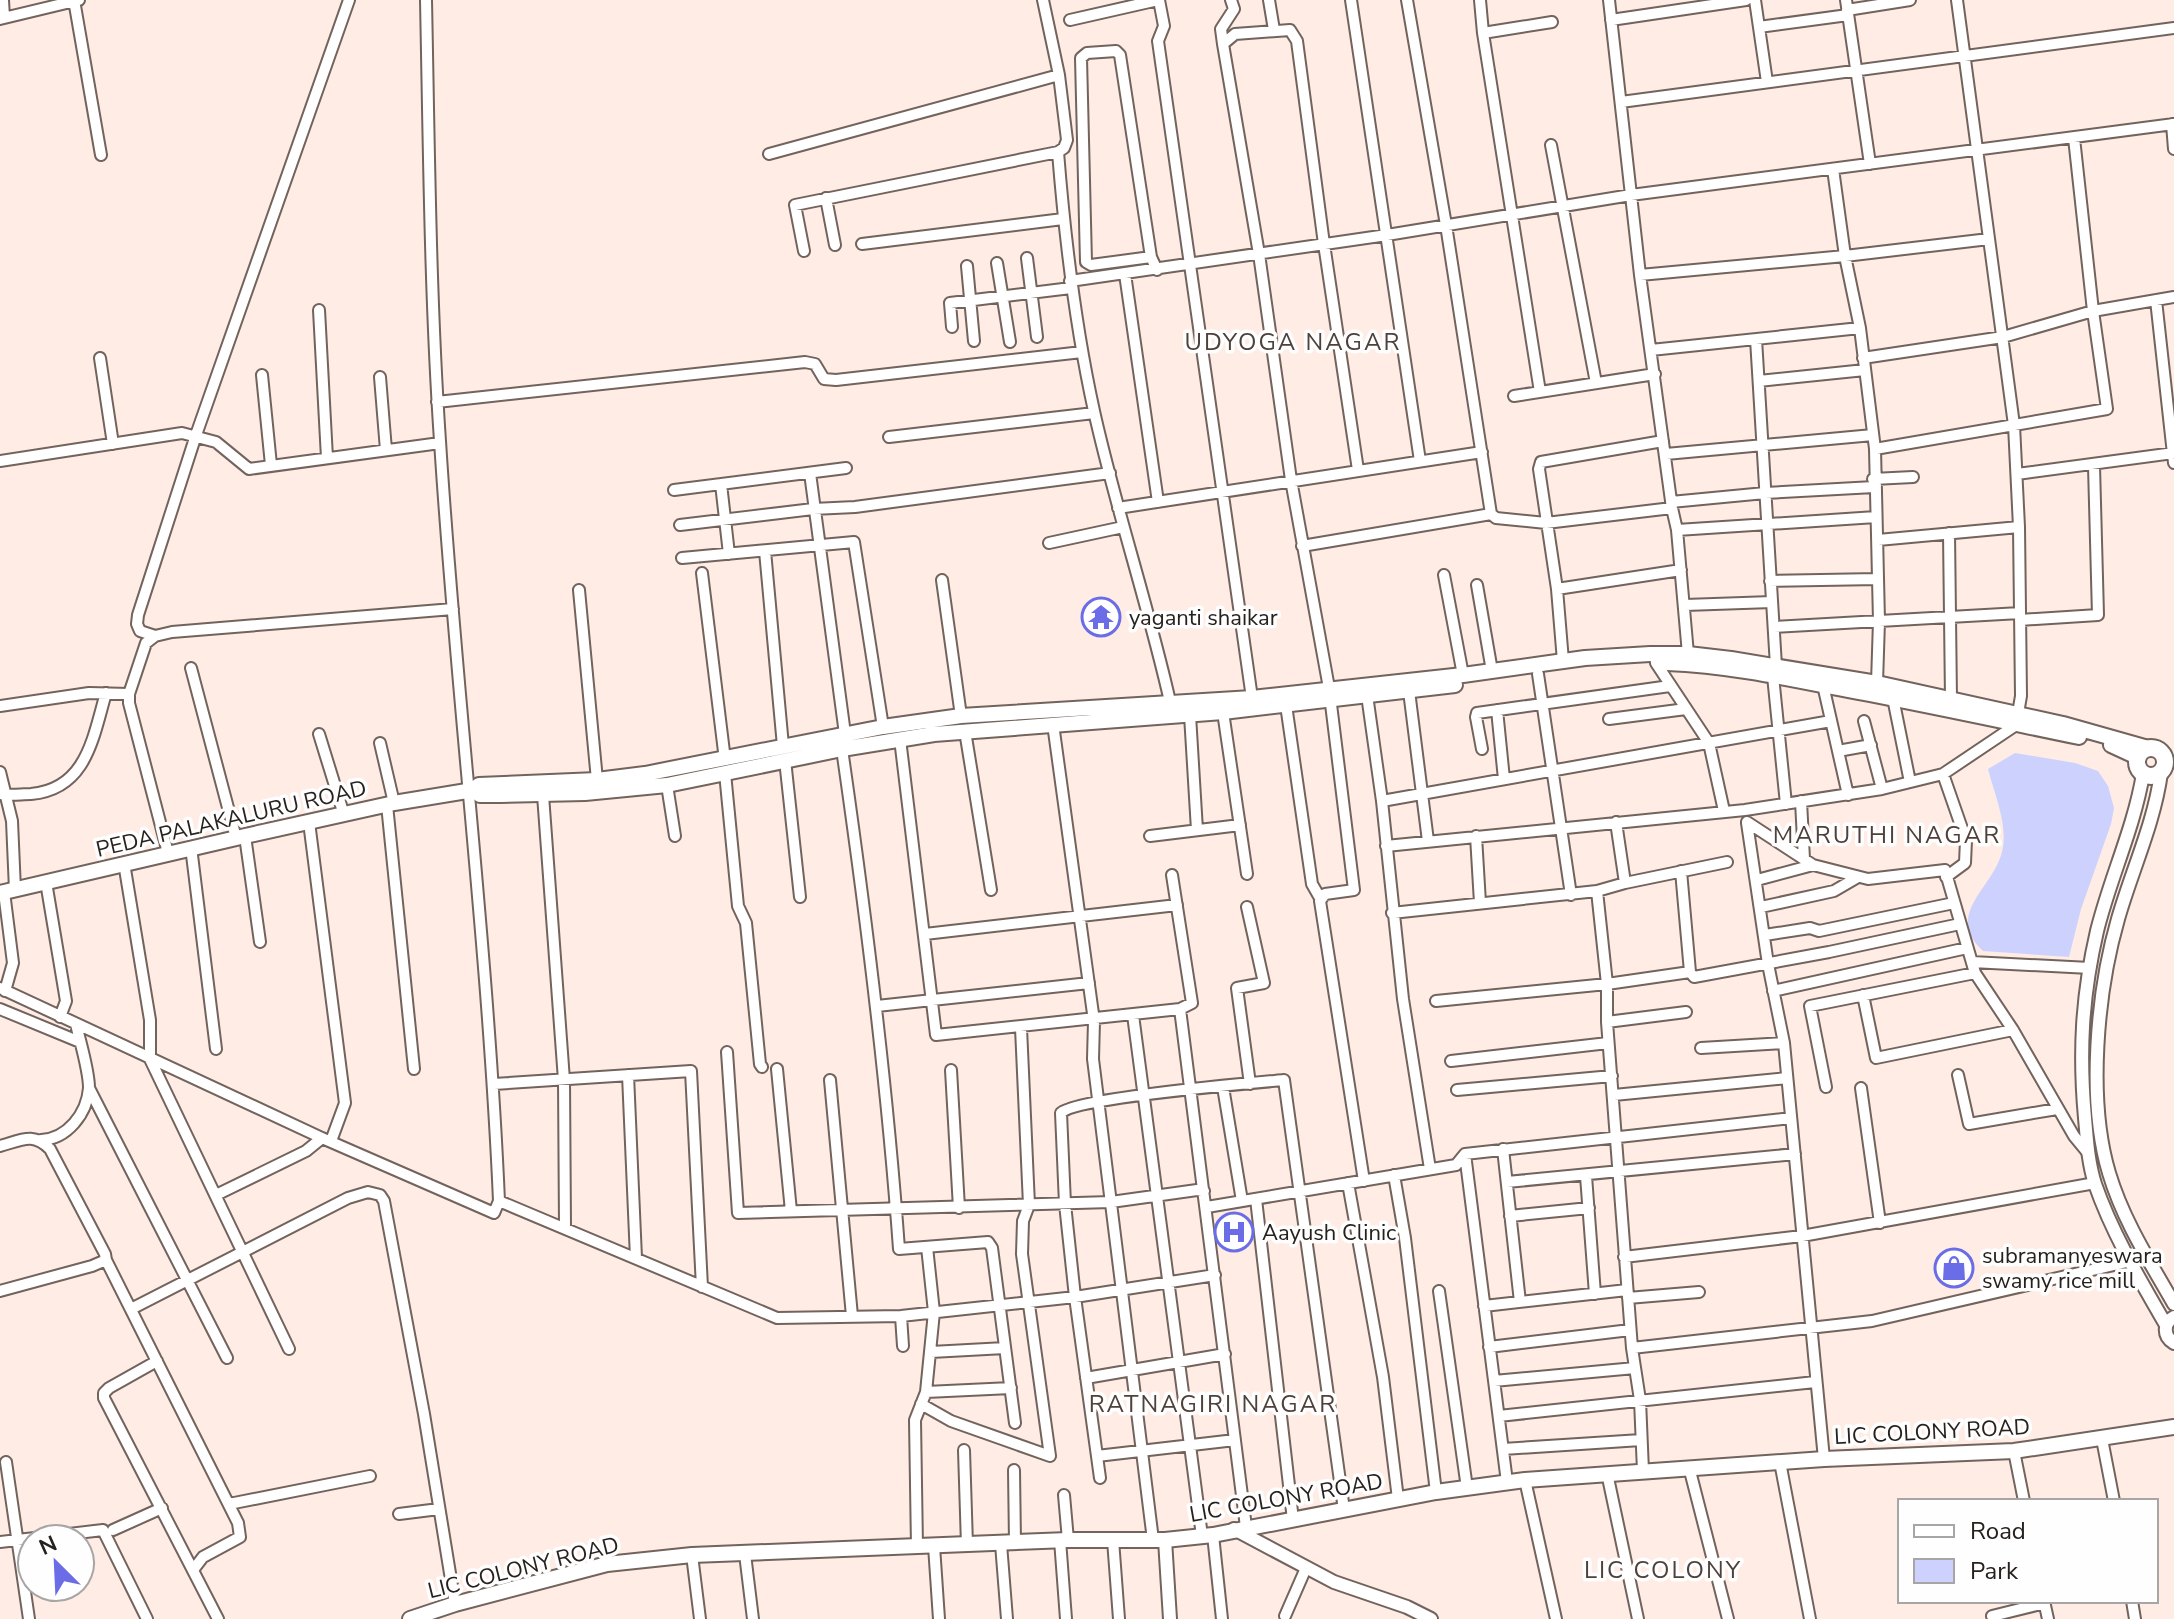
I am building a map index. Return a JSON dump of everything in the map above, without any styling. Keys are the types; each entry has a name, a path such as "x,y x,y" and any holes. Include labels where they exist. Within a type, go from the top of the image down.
{"main road":[{"path":"844,741 900,739 963,724 1053,724 1252,698 1409,691 1688,654 1775,671 1823,685 2018,719"},
{"path":"470,790 480,795 543,795 667,785 725,767 844,741 883,727 1172,710 1190,715 1286,705 1330,694 1563,661 1656,658 1703,666 1877,683 1951,699 2160,759 2152,777 2143,774"},
{"name":"PEDA PALAKALURU ROAD","path":"6,892 191,847 470,790 479,785 597,780 725,767"},
{"name":"LIC COLONY ROAD","path":"410,1619 607,1564 692,1555 1064,1540 1159,1540 1208,1535 1436,1492 1507,1482 1689,1467 2014,1451 2174,1427"}],"street":[{"path":"3,0 2,18 76,0 101,155"},
{"path":"155,636 140,631 138,615 349,0"},
{"path":"0,772 3,795 12,821 6,892 13,963 2,989 326,1140 494,1213 499,1201 494,1084 437,402 426,0"},
{"path":"804,251 795,205 1058,152 1064,148 1067,140 1059,75 1043,0"},
{"path":"1070,20 1158,0 1164,26 1158,41 1252,698"},
{"path":"1231,0 1234,9 1221,29 1223,44 1259,254 1291,480 1330,694 1354,890 1325,894 1320,898"},
{"path":"1269,0 1274,30"},
{"path":"1351,0 1420,461"},
{"path":"1407,0 1491,514 1496,518 1546,523 1765,493 1913,477"},
{"path":"1480,0 1540,392"},
{"path":"1609,0 1640,275 1677,530 1688,654"},
{"path":"1611,20 1746,0"},
{"path":"1755,0 1767,82"},
{"path":"1759,27 1847,8 1910,0"},
{"path":"1386,846 1745,810 1882,789 1943,774 2018,719 2019,527 2014,425 1957,0"},
{"path":"1847,8 1870,164"},
{"path":"1483,33 1552,22"},
{"path":"1621,102 2174,28"},
{"path":"1223,44 1235,34 1274,30 1290,30 1297,41 1358,470"},
{"path":"1151,257 1091,265 1086,262 1081,58 1087,53 1116,51 1120,55 1151,257 1157,270"},
{"path":"769,154 1059,75"},
{"path":"952,327 950,303 1033,294 1125,274 1631,195 2173,124 2174,149"},
{"path":"1875,449 2107,409 2074,138"},
{"path":"1551,145 1596,383"},
{"path":"1058,152 1070,285 1094,413 1172,710"},
{"path":"1833,169 1845,256 1860,328 1875,449 1879,621 1877,683"},
{"path":"826,198 835,245"},
{"path":"862,244 1063,219"},
{"path":"1640,275 1989,239"},
{"path":"1027,258 1037,337"},
{"path":"997,263 1010,342"},
{"path":"967,266 974,341"},
{"path":"1125,274 1158,502"},
{"path":"1759,381 2003,337 2093,311 2174,297"},
{"path":"2156,300 2174,463"},
{"path":"319,310 327,458"},
{"path":"1651,350 1860,328"},
{"path":"1756,339 1775,671 1786,804"},
{"path":"437,402 805,362 815,364 824,379 836,380 1082,352"},
{"path":"100,358 113,444"},
{"path":"1514,396 1655,374"},
{"path":"262,375 271,465"},
{"path":"380,377 386,450"},
{"path":"889,437 1094,413"},
{"path":"0,461 182,433 216,442 249,469 440,443"},
{"path":"1666,454 1873,435"},
{"path":"1563,661 1557,589 1539,469 1541,462 1663,441"},
{"path":"1118,508 1482,452"},
{"path":"2017,474 2174,454"},
{"path":"1774,627 1950,617 2098,615 2094,466"},
{"path":"674,490 846,468"},
{"path":"810,473 877,1006 899,1249 988,1242 992,1248 1015,1423"},
{"path":"680,525 855,507 1110,473"},
{"path":"721,484 729,554"},
{"path":"1302,546 1491,514"},
{"path":"1677,530 1876,517"},
{"path":"1049,543 1123,527"},
{"path":"1878,540 2019,527"},
{"path":"1949,533 1951,699"},
{"path":"682,558 854,542 883,727"},
{"path":"765,551 800,897"},
{"path":"1557,589 1681,570"},
{"path":"702,573 738,906 746,923 762,1067"},
{"path":"1444,575 1463,675"},
{"path":"1770,581 1878,579"},
{"path":"942,580 991,890"},
{"path":"1477,585 1492,671"},
{"path":"579,590 597,780"},
{"path":"1685,605 1772,602"},
{"path":"168,853 129,694 146,643 155,636 172,632 453,609"},
{"path":"1656,658 1670,686 1709,743 1724,811"},
{"path":"191,668 241,837 260,942"},
{"path":"1538,674 1571,895"},
{"path":"1823,685 1848,795"},
{"path":"1482,749 1477,713 1670,686"},
{"path":"1409,691 1428,841"},
{"path":"3,795 51,791 69,780 79,769 90,746 106,693"},
{"path":"0,706 69,695 129,694"},
{"path":"1367,695 1382,801 1403,999 1430,1169"},
{"path":"1893,698 1910,782"},
{"path":"1286,705 1312,884 1320,898 1364,1181"},
{"path":"1609,719 1686,709"},
{"path":"1497,710 1504,779"},
{"path":"1223,712 1247,874"},
{"path":"1190,715 1197,830"},
{"path":"1382,801 1831,721"},
{"path":"1864,721 1882,789"},
{"path":"1053,724 1094,1021 1093,1059 1142,1451 1170,1619"},
{"path":"319,734 344,815"},
{"path":"900,739 936,1035 1094,1021 1180,1009 1192,1003 1172,875"},
{"path":"380,743 391,804 414,1069"},
{"path":"1838,751 1871,745"},
{"path":"2160,759 2150,826 2114,935 2100,1017 2097,1079 2108,1172 2128,1220 2174,1304"},
{"path":"1943,774 1966,840 1965,863 1946,877"},
{"path":"2143,774 2138,802 2106,901 2090,968 2080,1043 2088,1153 2095,1183 2131,1261 2170,1321 2167,1338 2174,1343"},
{"path":"667,785 675,836"},
{"path":"543,795 564,1080 565,1227"},
{"path":"1801,801 1808,862"},
{"path":"1745,810 1768,964 1784,1043 1824,1459"},
{"path":"216,1195 326,1140 345,1103 309,822"},
{"path":"1616,822 1625,883"},
{"path":"1747,823 1808,862 1858,877 1868,879 1945,870 1973,967 2057,1109 2088,1153"},
{"path":"1150,836 1240,825"},
{"path":"1476,836 1480,903"},
{"path":"191,847 216,1049"},
{"path":"1392,913 1571,895 1727,862"},
{"path":"1757,880 1808,862"},
{"path":"124,863 150,1020 150,1059 289,1349"},
{"path":"1681,871 1690,972 1694,977 1960,924"},
{"path":"1761,907 1834,891 1858,877"},
{"path":"46,882 66,1001 60,1017"},
{"path":"1597,891 1607,984 1608,1043 1630,1330 1640,1400 1643,1471"},
{"path":"1765,935 1810,928 1819,931 1954,903"},
{"path":"925,934 1177,905"},
{"path":"1247,907 1264,983 1237,988 1250,1084"},
{"path":"1773,991 1967,948"},
{"path":"1826,1087 1810,1006 1973,967 2090,968"},
{"path":"1436,1001 1607,984 1690,972"},
{"path":"877,1006 1089,983"},
{"path":"1863,995 1876,1058 2013,1030"},
{"path":"0,1009 80,1042"},
{"path":"1180,1009 1235,1440 1240,1528 1334,1582 1407,1607 1431,1619"},
{"path":"1607,1022 1686,1012"},
{"path":"1133,1015 1190,1445 1222,1619"},
{"path":"76,1024 89,1088 227,1358"},
{"path":"921,1404 951,1421 1050,1456 1021,1240 1029,1205 1021,1028"},
{"path":"1451,1061 1608,1043"},
{"path":"1701,1048 1784,1043"},
{"path":"727,1052 738,1213 1111,1202 1204,1191"},
{"path":"777,1069 791,1211"},
{"path":"951,1070 959,1208"},
{"path":"494,1084 691,1071 702,1287"},
{"path":"628,1075 636,1258"},
{"path":"1958,1075 1969,1124 2057,1109"},
{"path":"1457,1090 1612,1076"},
{"path":"1614,1095 1787,1078"},
{"path":"830,1080 852,1316"},
{"path":"1100,1478 1065,1204 1061,1113 1066,1108 1098,1102 1284,1080 1344,1510"},
{"path":"1223,1087 1242,1201"},
{"path":"0,1146 31,1138 51,1139 68,1129 81,1116 89,1088"},
{"path":"1861,1088 1880,1223"},
{"path":"1207,1207 1456,1165 1465,1154 1791,1118"},
{"path":"41,1140 50,1149 105,1254 238,1523 240,1537 203,1557 193,1570"},
{"path":"1503,1149 1520,1302"},
{"path":"1465,1154 1507,1482"},
{"path":"1507,1182 1795,1154"},
{"path":"1394,1175 1405,1238 1436,1492"},
{"path":"1586,1176 1595,1294"},
{"path":"1348,1183 1383,1377 1398,1499"},
{"path":"1624,1257 1802,1236 2095,1183"},
{"path":"131,1309 348,1198 368,1192 380,1195 387,1216 455,1604"},
{"path":"1256,1199 1293,1520"},
{"path":"499,1201 777,1318 901,1316 1075,1297 1215,1275"},
{"path":"1510,1216 1589,1208"},
{"path":"917,1547 915,1420 926,1392 934,1312 927,1247"},
{"path":"0,1291 106,1260"},
{"path":"1632,1348 1813,1329 1935,1308 2131,1261"},
{"path":"1439,1291 1467,1488"},
{"path":"1484,1306 1595,1294 1699,1292"},
{"path":"901,1316 903,1346"},
{"path":"1489,1347 1630,1330"},
{"path":"931,1352 1005,1348"},
{"path":"1086,1378 1225,1354"},
{"path":"157,1361 104,1393 218,1619"},
{"path":"1494,1381 1635,1368"},
{"path":"1499,1416 1815,1382"},
{"path":"926,1392 1011,1388"},
{"path":"2102,1439 2114,1499"},
{"path":"1097,1456 1235,1440"},
{"path":"1503,1449 1641,1440"},
{"path":"964,1450 967,1545"},
{"path":"2014,1451 2024,1499"},
{"path":"6,1462 16,1527"},
{"path":"1780,1462 1810,1619"},
{"path":"1689,1467 1728,1619"},
{"path":"1007,1619 1008,1543 1014,1470"},
{"path":"1607,1473 1638,1619"},
{"path":"229,1504 370,1476"},
{"path":"1525,1480 1556,1619"},
{"path":"1064,1495 1066,1619"},
{"path":"113,1530 162,1508"},
{"path":"399,1514 439,1509"},
{"path":"96,1531 103,1530 147,1619"},
{"path":"1113,1540 1119,1619"},
{"path":"934,1546 939,1619"},
{"path":"745,1554 753,1619"},
{"path":"692,1555 700,1619"},
{"path":"1285,1616 1306,1568"},
{"path":"1992,1616 2040,1603"}],"green space":[{"path":"2015,753 2075,763 2098,771 2108,786 2114,808 2069,957 1983,951 1972,937 1968,924 1975,899 1992,875 2003,847 2002,818 1988,769"}],"place":[{"name":"yaganti shaikar","path":"1101,617"},
{"name":"Aayush Clinic","path":"1234,1232"},
{"name":"subramanyeswara swamy rice mill","path":"1954,1268"}],"district":[{"name":"UDYOGA NAGAR","path":"1293,342"},
{"name":"MARUTHI NAGAR","path":"1887,835"},
{"name":"RATNAGIRI NAGAR","path":"1213,1404"},
{"name":"LIC COLONY","path":"1663,1570"}]}
